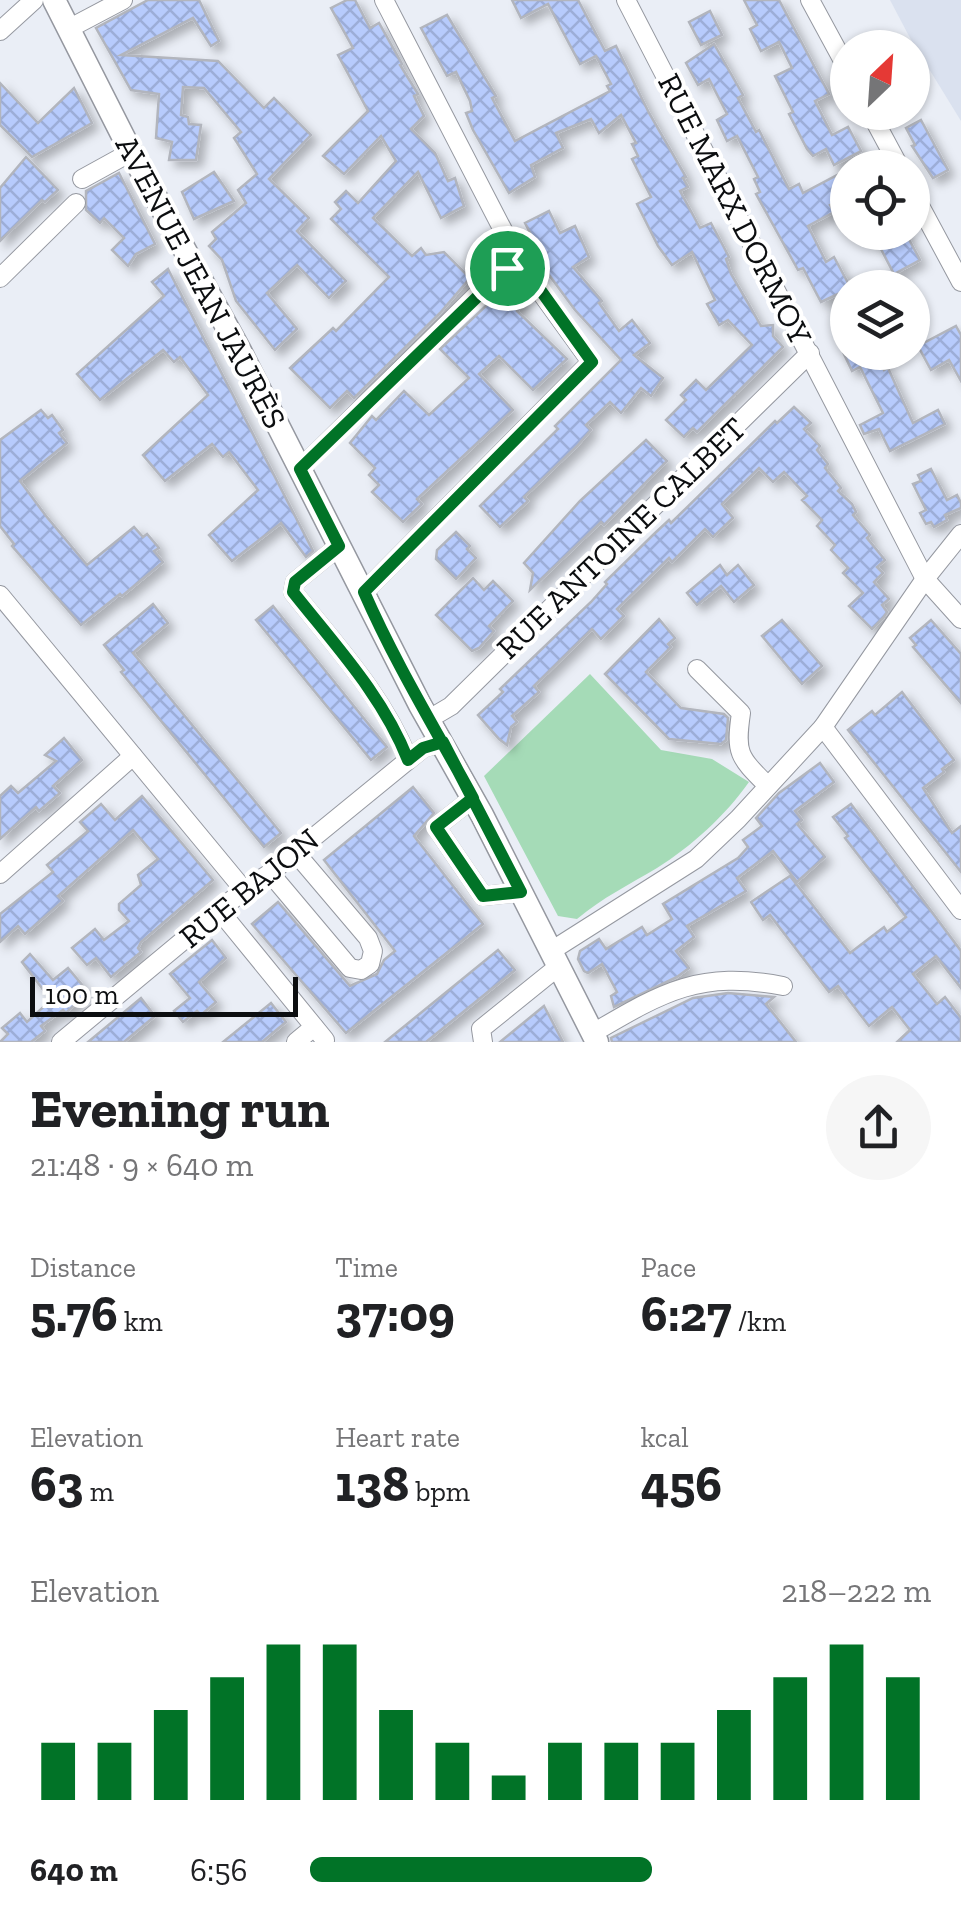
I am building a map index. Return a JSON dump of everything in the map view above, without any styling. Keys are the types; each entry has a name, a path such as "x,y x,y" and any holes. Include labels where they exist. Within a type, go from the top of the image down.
{"main road":[{"name":"AVENUE JEAN JAURÈS","path":"54,0 595,1038"}],"street":[{"path":"0,31 34,0"},
{"path":"70,28 122,0"},
{"path":"364,592 592,362 516,256 384,0"},
{"name":"RUE MARX DORMOY","path":"626,0 926,579 961,619"},
{"path":"810,0 830,37"},
{"path":"82,179 132,152"},
{"path":"0,278 76,202"},
{"path":"930,225 961,282"},
{"path":"300,469 516,256"},
{"name":"RUE ANTOINE CALBET","path":"429,719 451,706 810,353"},
{"path":"482,1039 482,1029 555,958 696,859 768,786 822,727 961,534"},
{"path":"339,546 295,582 293,592 378,701 395,726 408,760"},
{"path":"0,595 244,890"},
{"path":"697,669 741,713 737,741 740,758 768,786"},
{"path":"822,727 961,910"},
{"name":"RUE BAJON","path":"61,1042 423,748 443,742"},
{"path":"0,874 133,756"},
{"path":"473,798 436,827 483,896 521,892"},
{"path":"270,873 350,968 361,970 370,964 368,938 295,852"},
{"path":"219,910 319,1034 296,1042"},
{"path":"595,1038 660,994 686,985 735,980 784,986"}],"shaded area":[{"path":"890,0 961,0 961,121 930,71 930,30 906,30"}],"green space":[{"path":"590,674 661,750 712,759 749,782 719,818 683,850 577,919 558,916 484,776"}],"building":[{"path":"148,0 199,0 219,41 211,46 193,18 121,55 218,61 264,108 274,98 311,135 269,179 309,218 297,231 346,281 329,298 297,265 267,293 297,329 275,350 236,301 222,260 209,246 216,239 212,232 246,203 238,190 257,174 234,138 241,132 204,88 183,87 181,115 188,117 189,124 201,125 196,160 169,160 172,142 156,138 159,94 131,90 96,28"},
{"path":"355,0 370,28 379,23 418,94 414,96 424,116 411,129 435,153 448,181 455,178 464,206 441,218 418,172 373,218 412,256 421,248 426,255 444,252 470,278 354,398 347,391 330,408 290,368 333,328 336,331 389,277 331,219 341,209 335,202 346,191 358,203 396,161 381,136 344,174 323,156 368,111 338,55 353,48 331,8"},
{"path":"512,0 578,0 605,51 616,46 686,177 683,178 688,187 680,191 700,228 711,223 729,257 726,259 731,274 761,326 773,325 773,336 783,347 697,432 693,428 684,437 666,420 686,400 681,395 696,380 706,390 752,345 728,320 719,325 707,304 715,300 692,252 672,265 658,246 637,204 651,197 632,159 638,156 632,144 636,143 621,115 599,133 591,119 556,133 563,148 531,165 535,177 509,193 473,130 466,113 472,111 470,101 456,72 447,76 421,28 447,15 496,96 492,98 515,141 610,91 607,86 611,84 596,56 580,64 548,4 521,18"},
{"path":"744,0 779,0 829,94 815,101 832,135 850,130 860,150 830,150 830,157 826,149 813,156 807,149 775,76 792,68 779,42 761,51 750,29 757,25"},
{"path":"710,11 722,35 701,45 689,22"},
{"path":"714,44 743,95 738,98 789,189 799,184 803,193 830,179 830,214 808,226 826,262 834,257 841,270 830,270 830,298 821,302 803,268 798,270 756,194 760,192 754,179 758,177 737,136 727,141 717,120 727,114 709,79 698,85 686,63"},
{"path":"0,83 38,123 74,88 92,123 32,157 0,125"},
{"path":"907,130 926,130 948,170 933,178 930,150 915,150"},
{"path":"26,157 58,190 45,202 42,200 0,241 0,188"},
{"path":"214,172 234,201 194,219 182,192"},
{"path":"119,173 155,244 136,254 128,266 112,250 124,238 104,218 100,223 86,210 86,191"},
{"path":"549,211 560,233 575,226 589,257 573,267 602,301 599,303 619,331 632,320 650,343 634,355 663,378 651,396 641,388 621,413 610,402 586,425 591,430 577,446 524,497 528,501 500,527 480,506 621,360 575,310 538,260 542,256 525,223"},
{"path":"881,250 915,250 920,260 901,270 892,270"},
{"path":"168,269 313,551 306,557 281,523 232,561 209,535 258,490 229,452 223,457 212,444 165,481 143,455 208,395 180,357 174,362 163,350 100,400 77,374 164,296 152,282"},
{"path":"507,286 524,304 517,311 567,359 533,390 499,356 479,374 513,410 417,499 422,504 403,522 372,492 379,485 369,475 375,468 350,443 372,416 376,420 404,391 429,415 469,378 440,349"},
{"path":"956,326 961,335 961,381 949,360 931,370 930,340"},
{"path":"862,370 889,370 913,423 938,410 945,424 890,451 879,429 864,434 860,425 883,413"},
{"path":"794,407 811,423 804,429 820,446 817,450 828,464 825,468 841,488 838,491 852,504 856,512 853,515 870,535 867,538 885,560 877,567 883,573 874,582 889,599 882,605 887,612 883,618 872,629 849,606 863,593 843,573 848,568 831,550 835,545 817,526 822,520 802,500 807,496 784,472 773,482 759,468 722,504 733,518 713,537 705,529 672,562 669,558 617,609 624,616 601,639 592,629 534,686 539,692 512,716 517,722 511,727 507,745 499,739 478,715 503,692 500,689 591,602 605,582 654,534 669,520 671,523"},
{"path":"41,410 48,418 52,415 67,443 20,481 46,516 87,565 134,527 143,537 147,534 159,548 154,551 163,562 81,625 12,546 0,526 0,440"},
{"path":"646,440 667,461 604,525 601,522 530,590 533,573 524,563 580,501"},
{"path":"931,469 947,500 957,495 961,503 961,508 945,515 947,520 934,527 931,522 926,524 920,513 926,510 913,484 921,481 918,475"},
{"path":"456,532 476,558 456,579 436,559 437,550"},
{"path":"720,565 727,575 738,565 754,585 734,602 721,586 697,605 687,593"},
{"path":"473,578 484,590 493,581 513,601 489,626 494,631 472,651 436,615"},
{"path":"153,604 168,623 133,653 281,833 264,847 121,672 124,670 104,645"},
{"path":"273,606 387,747 371,760 256,620"},
{"path":"659,619 675,638 646,672 681,708 724,714 728,718 726,740 721,744 669,739 605,674"},
{"path":"782,620 822,666 802,684 762,636"},
{"path":"931,620 961,654 961,703 913,647 916,645 910,638"},
{"path":"902,692 954,760 923,788 952,833 961,826 961,872 848,730 872,711 875,715"},
{"path":"64,738 82,760 53,786 60,793 39,811 36,807 0,839 0,796 11,786 18,793 56,761 45,755"},
{"path":"820,763 834,782 795,811 802,820 797,824 825,857 797,882 773,851 737,878 746,891 687,926 694,937 676,951 689,968 614,1007 611,996 617,992 602,964 588,973 584,971 578,959 580,951 599,939 606,949 642,927 647,935 672,919 663,904 738,858 748,847 743,840 762,826 756,818 779,793"},
{"path":"413,787 434,813 414,836 483,924 346,1033 252,924 278,902 350,986 377,974 384,960 395,951 324,860"},
{"path":"142,796 213,880 141,942 141,952 111,977 96,958 87,965 72,948 95,929 104,940 129,921 119,910 119,904 141,885 138,875 158,859 133,830 58,896 63,901 25,934 18,926 0,942 0,914 53,872 47,865 88,831 80,822 101,804 115,820"},
{"path":"851,804 961,951 961,988 936,956 913,974 937,1004 945,997 961,1018 961,1042 897,1042 910,1030 892,1007 869,1026 838,986 829,992 770,915 763,920 751,902 790,876 850,953 884,927 887,932 906,917 833,817"},
{"path":"212,940 226,958 199,982 216,1002 201,1015 197,1011 183,1022 174,1011 190,998 170,974"},
{"path":"498,950 515,970 426,1042 385,1042"},
{"path":"30,954 53,980 68,968 88,992 66,1013 63,1010 41,1026 45,1031 31,1042 0,1042 8,1034 2,1028 20,1013 27,1022 51,1000 22,962"},
{"path":"728,993 774,997 766,1004 796,1042 612,1042 611,1038 693,998"},
{"path":"141,998 155,1016 124,1042 88,1042"},
{"path":"271,1003 286,1022 262,1042 223,1042"},
{"path":"544,1006 563,1042 500,1042"}],"route":[{"path":"507,268 300,469 339,546 295,582 293,592 378,701 395,726 408,760 423,748 443,742 482,815 521,892 483,896 436,827 473,798 364,592 592,362 516,256 507,268"}]}
